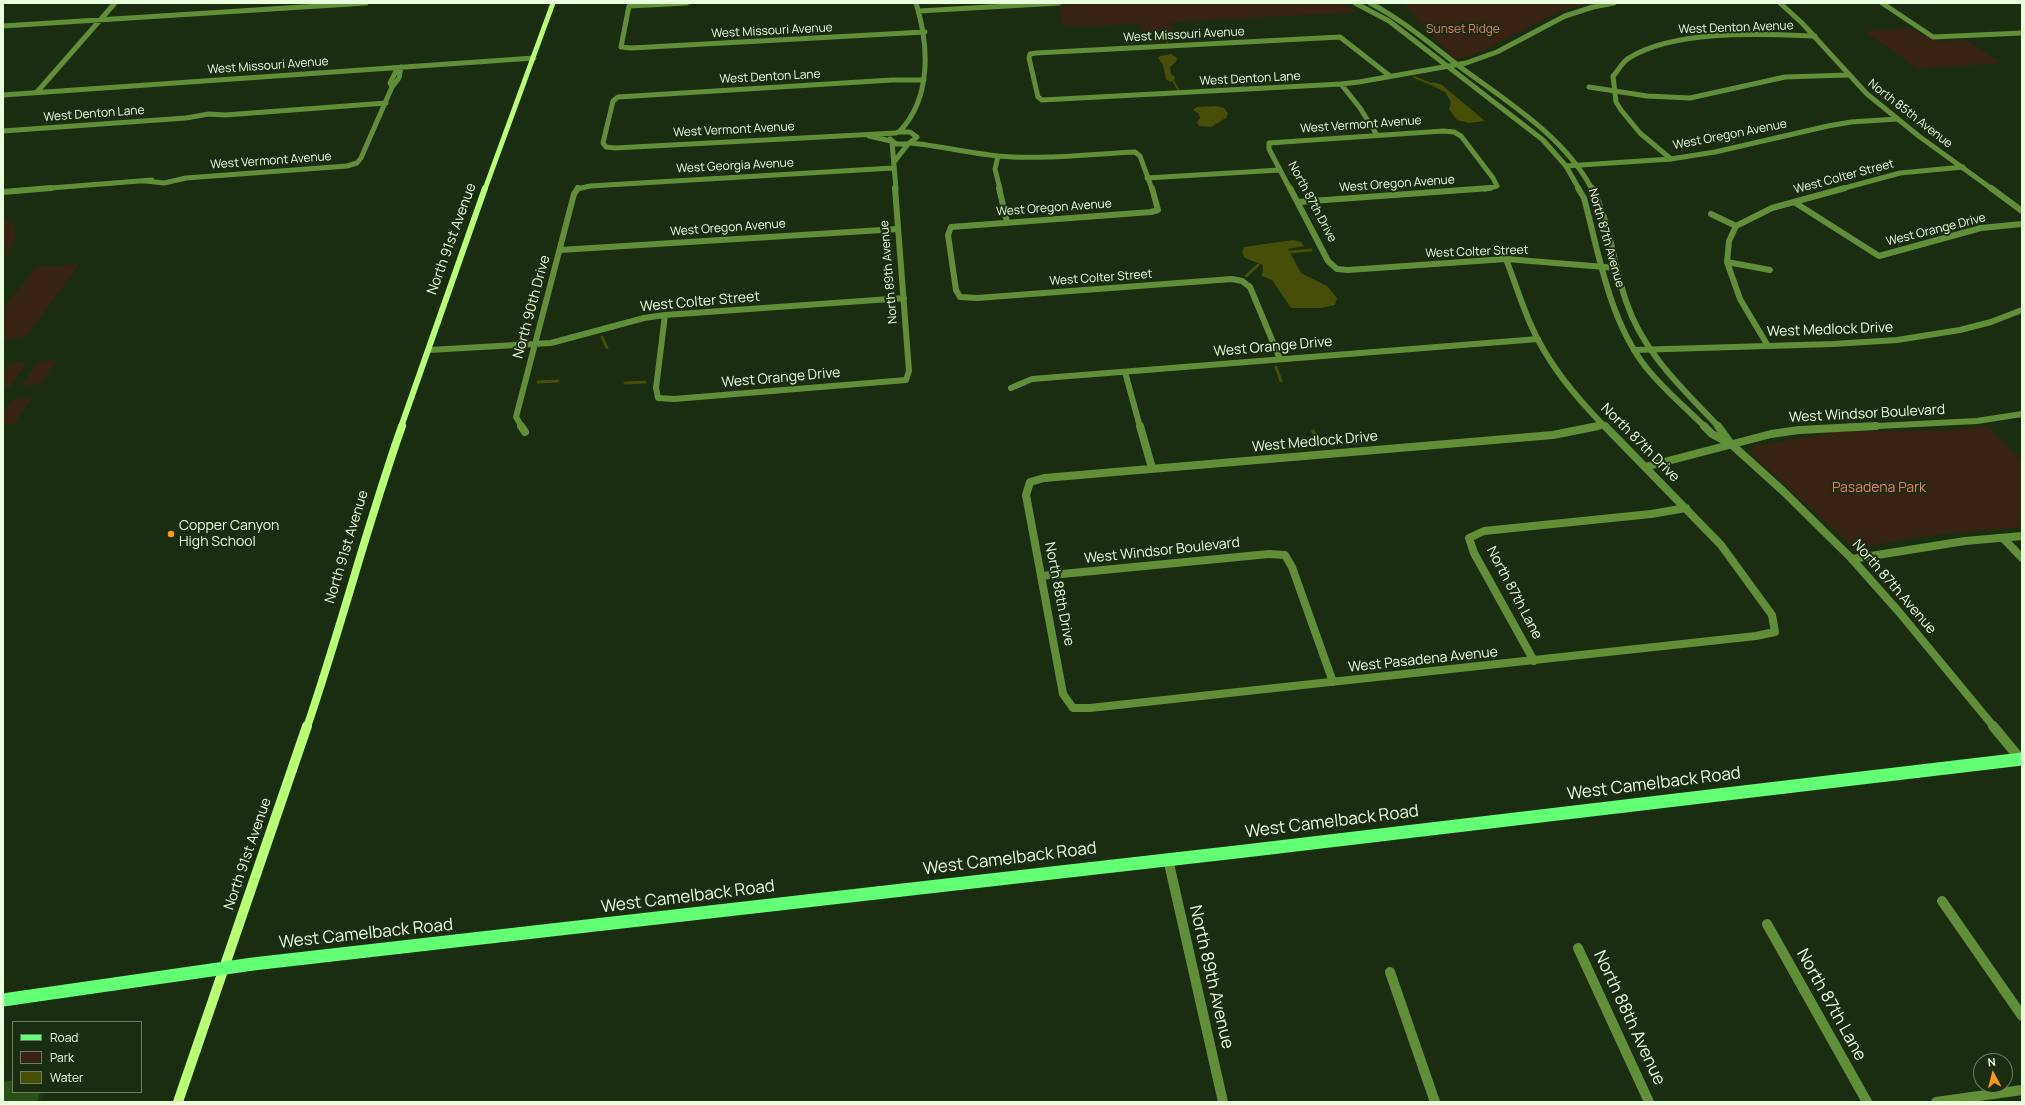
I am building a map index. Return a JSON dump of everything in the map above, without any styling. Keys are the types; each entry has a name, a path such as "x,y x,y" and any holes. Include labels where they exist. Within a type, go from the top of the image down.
{"main road":[{"name":"North 91st Avenue","path":"178,1102 328,665 364,537 477,211 553,3"},
{"name":"West Camelback Road","path":"3,1000 224,968 2022,760"}],"street":[{"path":"37,92 116,3"},
{"path":"3,26 366,3"},
{"name":"West Missouri Avenue","path":"687,3 629,6 621,47 631,48 925,32"},
{"path":"894,165 909,144 916,139 913,116 927,67 925,32 916,3"},
{"path":"919,11 1059,3"},
{"name":"North 87th Avenue","path":"1355,3 1389,21 1543,140 1566,166 1584,198 1617,318 1634,350 1656,379 1712,434 1731,444 1783,491 1852,559 1904,618 2022,760"},
{"name":"North 87th Avenue","path":"1370,3 1395,16 1542,129 1578,166 1589,182 1601,208 1632,318 1650,349 1670,376 1724,431 1731,444"},
{"path":"1458,65 1497,52 1565,16 1593,7 1614,3"},
{"name":"North 85th Avenue","path":"1780,3 1815,36 1848,75 1897,119 2022,211"},
{"path":"1882,3 1932,37 2022,33"},
{"name":"West Denton Avenue","path":"1613,90 1614,74 1626,60 1657,44 1675,40 1735,36 1815,36"},
{"name":"West Missouri Avenue","path":"1042,100 1038,97 1028,58 1030,54 1340,37 1390,76"},
{"name":"West Missouri Avenue","path":"3,95 534,58"},
{"name":"West Denton Lane","path":"1042,100 1341,84 1458,65"},
{"path":"386,103 392,88 398,83 402,72 401,67"},
{"path":"1589,87 1668,98 1682,98 1704,96 1785,77 1820,74 1848,75"},
{"name":"West Denton Lane","path":"606,147 603,143 609,115 613,101 618,97 892,80 924,80"},
{"path":"1341,84 1360,108 1377,135"},
{"path":"1613,90 1617,103 1628,121 1671,159"},
{"name":"West Denton Lane","path":"3,131 186,118 206,119 225,115 386,103"},
{"name":"West Vermont Avenue","path":"3,192 146,181 164,183 186,178 347,166 357,163 361,158 386,103"},
{"path":"892,142 891,136 913,116"},
{"name":"West Oregon Avenue","path":"1566,166 1671,159 1715,152 1828,126 1851,122 1897,119"},
{"name":"West Vermont Avenue","path":"1269,143 1443,131 1454,132 1461,136 1493,178 1496,186"},
{"name":"West Vermont Avenue","path":"606,147 897,132 910,132 915,135"},
{"name":"West Vermont Avenue","path":"863,134 900,145 909,144"},
{"path":"915,135 940,146"},
{"name":"North 89th Avenue","path":"892,142 909,371 906,380"},
{"name":"North 87th Drive","path":"1269,143 1269,149 1328,261 1337,269"},
{"path":"909,144 940,146 998,156 1041,157 1135,152 1140,156 1148,178 1280,170"},
{"path":"998,156 995,169 1007,222"},
{"name":"West Georgia Avenue","path":"578,188 894,165"},
{"name":"West Colter Street","path":"1736,226 1772,208 1900,173 1963,167"},
{"name":"West Oregon Avenue","path":"960,297 956,290 949,243 948,235 951,227 1151,212 1158,210 1158,205 1148,178"},
{"name":"West Oregon Avenue","path":"1298,202 1487,189 1496,186"},
{"name":"North 90th Drive","path":"525,432 516,417 574,194 578,188"},
{"name":"West Orange Drive","path":"1794,202 1879,256 1981,228 2022,224"},
{"path":"1711,214 1736,226 1729,241 1727,262 1740,299 1768,346"},
{"name":"West Oregon Avenue","path":"560,250 898,229"},
{"name":"West Colter Street","path":"1337,269 1348,270 1506,259 1617,268"},
{"name":"North 87th Drive","path":"1506,259 1538,339 1549,358 1576,397 1721,545 1772,615 1775,632"},
{"path":"1727,262 1770,270"},
{"name":"West Colter Street","path":"960,297 977,298 1232,279 1242,281 1250,287 1280,359"},
{"name":"West Colter Street","path":"429,350 535,344 569,340 644,318 665,315 904,298"},
{"name":"West Medlock Drive","path":"1634,350 1823,346 1876,343 1929,337 1976,327 2022,310"},
{"path":"2013,314 2022,319"},
{"name":"West Orange Drive","path":"665,315 656,388 658,398 674,399 906,380"},
{"name":"West Orange Drive","path":"1011,388 1032,379 1538,339"},
{"path":"1125,372 1152,468"},
{"name":"West Windsor Boulevard","path":"1645,467 1771,434 1799,430 1977,421 2022,414"},
{"name":"West Medlock Drive","path":"1030,482 1044,478 1152,468 1553,435 1603,425"},
{"name":"North 88th Drive","path":"1030,482 1026,495 1063,694 1073,708"},
{"name":"North 87th Lane","path":"1534,661 1474,553 1469,538 1484,531 1651,514 1686,508"},
{"path":"1852,559 1929,546 2022,536"},
{"path":"2003,538 2022,558"},
{"name":"West Windsor Boulevard","path":"1041,576 1269,554 1285,555 1292,567 1334,682"},
{"name":"West Pasadena Avenue","path":"1073,708 1090,708 1534,661 1756,636 1775,632"},
{"name":"North 89th Avenue","path":"1168,859 1223,1102"},
{"path":"1942,901 2022,1016"},
{"name":"North 87th Lane","path":"1767,924 1867,1102"},
{"name":"North 88th Avenue","path":"1578,948 1649,1102"},
{"path":"1390,972 1435,1102"},
{"path":"1936,1102 2022,1090"}],"green space":[{"path":"1072,3 1338,3 1361,12 1170,22 1178,41 1148,43 1139,24 1064,27 1059,7"},
{"name":"Sunset Ridge","path":"1403,3 1591,3 1561,11 1478,53 1459,59 1448,55 1449,54"},
{"path":"1911,28 1923,36 1939,41 1966,40 2002,63 1918,69 1865,31"},
{"path":"3,217 13,226 15,237 3,260"},
{"path":"79,264 26,337 3,339 3,309 36,267"},
{"path":"57,360 40,384 21,386 39,361"},
{"path":"27,362 10,387 3,387 3,371 9,364"},
{"path":"32,398 14,424 3,425 3,413 13,399"},
{"name":"Pasadena Park","path":"1987,426 2022,461 2022,527 1917,537 1856,550 1749,451 1755,446 1836,432 1949,430"}],"water":[{"path":"1171,54 1177,58 1176,62 1170,67 1171,74 1175,77 1174,81 1170,82 1166,79 1163,65 1158,58 1160,56"},
{"path":"1434,82 1442,85 1485,121 1469,123 1457,120 1449,109 1451,102 1445,92 1429,84"},
{"path":"1217,106 1224,108 1228,113 1226,118 1211,127 1199,126 1197,122 1200,118 1199,114 1193,110 1197,107"},
{"path":"1293,240 1301,242 1304,246 1288,249 1301,273 1327,286 1337,298 1335,305 1321,308 1291,308 1272,280 1262,276 1263,265 1245,258 1242,252 1244,247"}],"building":[{"path":"12,1080 12,1093 41,1093 37,1102 3,1102 3,1082"}],"waterway":[{"path":"1164,36 1167,42"},
{"path":"1414,77 1431,84"},
{"path":"1174,82 1178,89"},
{"path":"1290,252 1311,250"},
{"path":"1246,276 1258,265"},
{"path":"602,337 607,348"},
{"path":"1276,367 1281,381"},
{"path":"538,382 558,381"},
{"path":"625,383 645,382"},
{"path":"1313,431 1320,445"}],"place":[{"name":"Copper Canyon High School","path":"171,534"}]}
